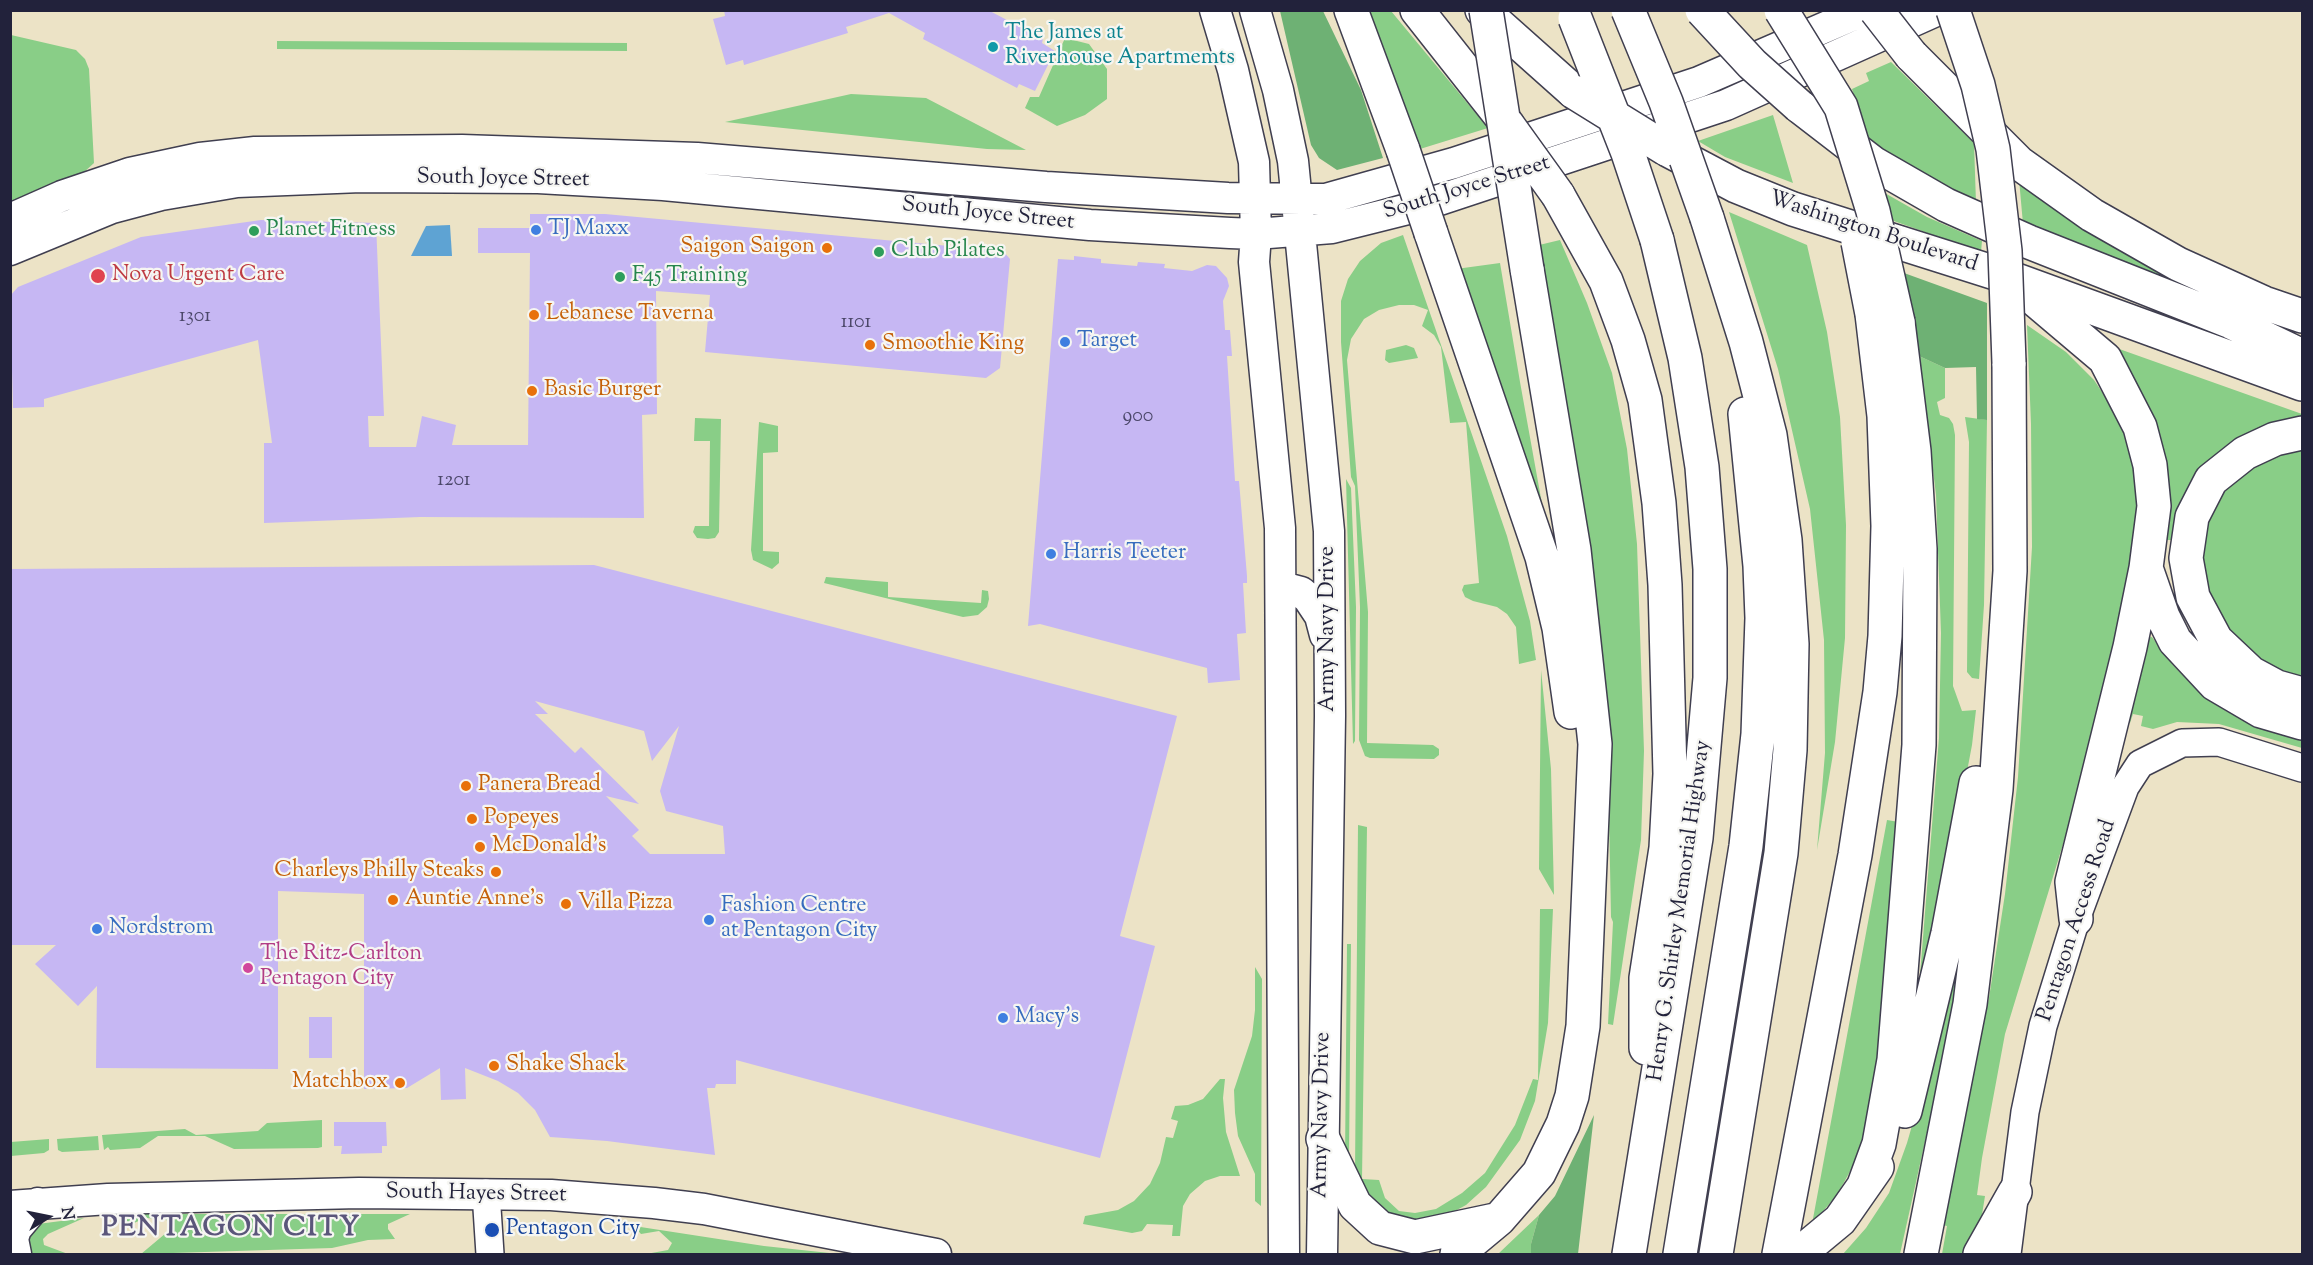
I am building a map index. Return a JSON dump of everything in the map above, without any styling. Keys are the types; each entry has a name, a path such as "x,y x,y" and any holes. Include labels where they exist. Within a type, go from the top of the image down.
{"highway":[{"path":"1351,10 1403,150 1530,518 1551,592 1569,699 1588,884"},
{"path":"1417,10 1507,124 1558,195 1606,281 1628,340 1645,400 1659,503 1665,585 1670,796 1666,848 1647,978 1646,1146"},
{"path":"1457,1254 1499,1219 1539,1173 1563,1124 1572,1096 1583,1026 1595,744 1574,550 1484,10"},
{"name":"Washington Boulevard","path":"1484,10 1574,92 1666,149 1736,186 1793,209 2008,277 2302,384"},
{"path":"1628,10 1666,102 1707,218 1746,342 1770,435 1785,540 1792,655 1790,750 1781,853 1716,1253"},
{"path":"1702,10 1752,64 1799,106 1873,163 1946,205 2029,242 2231,322 2302,356"},
{"path":"1779,10 1808,81 1841,177 1862,257 1885,318 1914,451 1920,549 1919,745 1894,1060 1879,1144 1864,1185"},
{"path":"1876,10 1911,55 2019,163 2092,215 2178,264 2264,303 2302,316"},
{"path":"1921,1254 1958,1072 1980,933 2003,716 2010,571 2009,363 2005,251 1994,149 1978,85 1953,10"},
{"name":"Henry G. Shirley Memorial Highway","path":"1573,14 1628,153 1657,240 1685,358 1702,467 1710,569 1710,678 1696,838 1629,1254"},
{"path":"1680,1254 1746,846 1753,791 1761,677 1760,566 1750,452 1735,354 1707,218"},
{"path":"2008,277 2104,359 2140,427 2150,465 2154,506 2146,568 2106,750 2072,882 2076,919"},
{"path":"1779,1254 1855,855 1880,692 1885,636 1888,526 1884,416 1885,318"},
{"path":"2231,322 2302,344"},
{"path":"2302,433 2275,439 2254,448 2232,460 2211,480 2192,517 2186,558 2193,597 2199,613 2216,640 2251,673 2277,687 2302,694"},
{"path":"2146,568 2163,617 2175,641 2215,684 2261,711 2302,723"},
{"path":"1799,1254 1840,1220 1885,1155 1901,1123 1935,988 1970,820 1988,674 2010,571"},
{"path":"1323,1139 1355,1205 1380,1228 1404,1236 1425,1237 1499,1219"},
{"path":"1980,1254 2015,1192"}],"main road":[{"name":"Army Navy Drive","path":"1215,10 1233,70 1254,162 1256,234 1254,262 1275,457 1282,587 1284,1254"},
{"name":"Army Navy Drive","path":"1255,10 1287,124 1300,230 1329,531 1330,658 1322,1254"},
{"name":"South Joyce Street","path":"10,219 62,196 130,173 200,158 255,152 462,150 697,158 1046,188 1297,201 1326,199 1359,192 1688,86 1865,10"},
{"name":"South Joyce Street","path":"10,250 112,208 161,195 237,182 361,177 538,178 663,185 1090,225 1256,234 1332,228 1424,205 1726,105 1938,10"},
{"path":"1282,587 1301,592 1315,606 1330,658"},
{"name":"South Hayes Street","path":"24,1204 336,1193 486,1193 588,1197 678,1206 936,1254"},
{"path":"16,1254 13,1239 24,1204"}],"street":[{"name":"Pentagon Access Road","path":"2007,1254 2030,1082 2043,1026 2076,919 2125,787 2140,764 2151,756 2182,743 2219,742 2302,768"},
{"path":"486,1193 490,1254"}],"green space":[{"path":"1280,11 1323,11 1361,90 1383,158 1337,170 1319,158 1311,145"},
{"path":"1367,11 1391,11 1488,128 1420,149"},
{"path":"11,35 76,50 85,59 89,69 94,163 82,174 11,205"},
{"path":"1065,38 1089,44 1107,69 1107,99 1085,115 1057,126 1025,108 1030,97 1039,97"},
{"path":"277,41 627,43 627,51 277,49"},
{"path":"1891,62 1974,143 1976,203 1870,145 1852,89 1869,81 1866,73"},
{"path":"851,94 926,98 1026,150 987,149 725,122"},
{"path":"1773,115 1793,183 1725,157 1698,141"},
{"path":"2019,179 2212,294 2210,299 2023,224"},
{"path":"1883,192 1927,217 1982,241 1981,252 1891,220"},
{"path":"1729,212 1807,245 1827,332 1840,417 1846,525 1845,638 1835,742 1817,850 1825,753 1824,640 1810,509 1778,369"},
{"path":"1403,235 1507,536 1530,621 1536,660 1519,664 1516,627 1507,614 1497,607 1465,597 1462,590 1464,585 1479,583 1466,422 1450,423 1441,347 1434,335 1422,326 1428,310 1414,305 1399,305 1379,310 1364,319 1351,339 1347,360 1368,612 1367,743 1433,745 1439,749 1439,755 1434,759 1370,758 1365,756 1359,740 1360,607 1355,486 1351,477 1341,342 1341,301 1348,279 1360,261 1381,243"},
{"path":"1560,240 1587,303 1612,373 1627,449 1637,544 1644,751 1641,840 1613,1025 1608,1024 1613,922 1611,917 1608,764 1535,246"},
{"path":"1500,263 1520,382 1544,515 1456,269"},
{"path":"1904,273 1987,303 1987,420 1977,419 1976,367 1945,368 1919,356"},
{"path":"2027,325 2066,352 2094,380 2116,413 2133,457 2139,503 2135,545 2075,833 2067,831 2005,1034 1977,1195 1985,1196 1980,1227 1972,1245 1962,1254 1942,1254 1947,1226 1942,1225 1989,998 2005,894 2018,777 2032,547"},
{"path":"1406,345 1414,348 1418,358 1389,363 1385,360 1386,350"},
{"path":"2108,345 2302,414 2302,417 2176,514 2171,540 2167,540 2168,519"},
{"path":"1919,356 1945,368 1945,398 1937,402 1940,415 1949,418 1955,435 1953,686 1962,711 1976,710 1972,745 1941,909 1925,975 1920,975 1939,738 1941,633 1936,495"},
{"path":"1965,417 1987,420 1984,605 1979,679 1972,678 1967,672 1969,442"},
{"path":"695,418 721,419 719,532 715,538 708,539 697,538 693,532 695,526 709,526 710,441 694,441"},
{"path":"759,422 778,426 778,452 763,453 763,551 779,552 779,563 772,569 753,560 751,550"},
{"path":"2302,446 2302,682 2244,655 2203,592 2199,551 2206,516 2226,483 2255,462"},
{"path":"1346,479 1351,488 1356,607 1355,741 1353,744"},
{"path":"826,577 888,582 888,597 981,603 982,590 988,591 989,599 987,607 978,615 963,617 824,583"},
{"path":"2152,637 2173,665 2196,689 2226,711 2256,726 2302,739 2302,748 2219,724 2177,722 2153,729 2141,726 2143,716 2133,714 2130,723 2124,721 2147,638"},
{"path":"1541,670 1551,769 1554,895 1539,869"},
{"path":"1887,820 1899,822 1870,1117 1859,1155 1837,1195 1812,1224"},
{"path":"1358,825 1367,827 1362,1179 1379,1180 1385,1198 1399,1211 1415,1213 1436,1209 1462,1193 1485,1173 1515,1125 1533,1079 1538,1080 1540,909 1553,909 1548,1023 1535,1101 1520,1140 1486,1187 1466,1205 1431,1224 1391,1223 1358,1191 1355,1172"},
{"path":"1347,944 1351,944 1349,1158 1345,1159"},
{"path":"1954,962 1960,962 1948,1038 1900,1254 1843,1254 1866,1228 1889,1193 1907,1143 1934,1049"},
{"path":"1255,967 1262,979 1261,1206 1255,1201 1255,1174 1238,1136 1234,1090 1252,1036 1255,1010"},
{"path":"1220,1079 1225,1079 1223,1098 1226,1132 1240,1176 1220,1176 1205,1181 1190,1194 1183,1206 1180,1236 1172,1236 1173,1225 1147,1224 1142,1231 1132,1233 1083,1224 1085,1216 1118,1210 1134,1201 1150,1184 1160,1163 1166,1137 1173,1138 1178,1121 1171,1119 1175,1106 1188,1105 1203,1099"},
{"path":"1594,1115 1578,1254 1531,1254 1531,1244 1539,1215 1555,1196"},
{"path":"322,1120 322,1147 318,1148 234,1149 205,1136 158,1136 140,1148 110,1150 108,1147 104,1150 102,1135 185,1129 196,1135 258,1131 267,1123"},
{"path":"98,1136 99,1150 62,1152 58,1150 57,1139"},
{"path":"49,1139 49,1150 44,1153 11,1156 11,1142"},
{"path":"121,1214 410,1214 388,1224 388,1229 395,1239 368,1240 332,1248 141,1254 166,1233 171,1227 170,1223 165,1219 145,1218 132,1224 125,1223"},
{"path":"1539,1215 1531,1244 1531,1254 1498,1254"},
{"path":"84,1218 48,1234 43,1239 44,1245 68,1254 28,1254 26,1252 29,1232 38,1224"},
{"path":"634,1226 764,1246 839,1254 646,1254 668,1250 672,1243 659,1231 641,1234"}],"water":[{"path":"450,225 452,256 411,256 426,226"}],"building":[{"name":"The James at Riverhouse Apartmemts","path":"724,10 988,10 1043,39 1042,43 1055,51 1035,91 1019,84 1017,88 923,39 925,33 889,13 846,27 848,33 744,65 743,60 726,65 713,19 725,16"},
{"path":"530,214 605,214 1003,251 1010,259 1000,368 986,378 705,352 710,295 656,291 657,414 642,415 644,518 420,517 264,523 264,443 272,443 258,340 44,399 44,407 13,408 10,296 18,287 141,237 261,220 376,223 384,416 368,416 369,447 416,447 422,416 456,425 452,445 528,445 530,253 478,253 478,228 530,228"},
{"path":"1074,256 1101,259 1101,263 1137,266 1138,262 1165,264 1164,268 1192,271 1207,265 1216,266 1227,278 1229,286 1223,301 1225,330 1230,330 1232,356 1227,356 1235,481 1239,481 1247,576 1247,583 1243,583 1246,633 1237,634 1240,680 1208,683 1207,668 1040,624 1028,626 1058,259 1074,260"},
{"path":"594,565 1177,716 1120,936 1155,946 1100,1158 736,1060 736,1084 716,1084 715,1088 707,1088 715,1155 607,1141 550,1137 535,1110 518,1093 498,1081 465,1068 466,1099 441,1100 440,1068 407,1088 364,1089 364,894 278,891 278,1069 96,1068 97,986 78,1006 35,964 56,945 10,945 10,569","holes":["535,701 644,731 652,761 679,726 660,791 666,811 723,826 725,854 650,854 632,836 639,830 606,796 639,804 581,747 575,753 535,714 548,714"]},
{"path":"309,1017 332,1017 332,1058 309,1058"},
{"path":"334,1122 386,1122 387,1146 382,1146 382,1153 341,1154 342,1146 334,1146"}],"place":[{"name":"The James at Riverhouse Apartmemts","path":"993,47"},
{"name":"TJ Maxx","path":"536,230"},
{"name":"Planet Fitness","path":"254,231"},
{"name":"Saigon Saigon","path":"827,248"},
{"name":"Club Pilates","path":"879,252"},
{"name":"Nova Urgent Care","path":"98,276"},
{"name":"F45 Training","path":"620,277"},
{"name":"Lebanese Taverna","path":"534,315"},
{"name":"Target","path":"1065,342"},
{"name":"Smoothie King","path":"870,345"},
{"name":"Basic Burger","path":"532,391"},
{"name":"Harris Teeter","path":"1051,554"},
{"name":"Panera Bread","path":"466,786"},
{"name":"Popeyes","path":"472,819"},
{"name":"McDonald's","path":"480,847"},
{"name":"Charleys Philly Steaks","path":"496,872"},
{"name":"Auntie Anne's","path":"393,900"},
{"name":"Villa Pizza","path":"566,904"},
{"name":"Fashion Centre at Pentagon City","path":"709,920"},
{"name":"Nordstrom","path":"97,929"},
{"name":"The Ritz-Carlton Pentagon City","path":"248,968"},
{"name":"Macy's","path":"1003,1018"},
{"name":"Shake Shack","path":"494,1066"},
{"name":"Matchbox","path":"400,1083"},
{"name":"Pentagon City","path":"492,1230"}],"district":[{"name":"PENTAGON CITY","path":"231,1230"}]}
